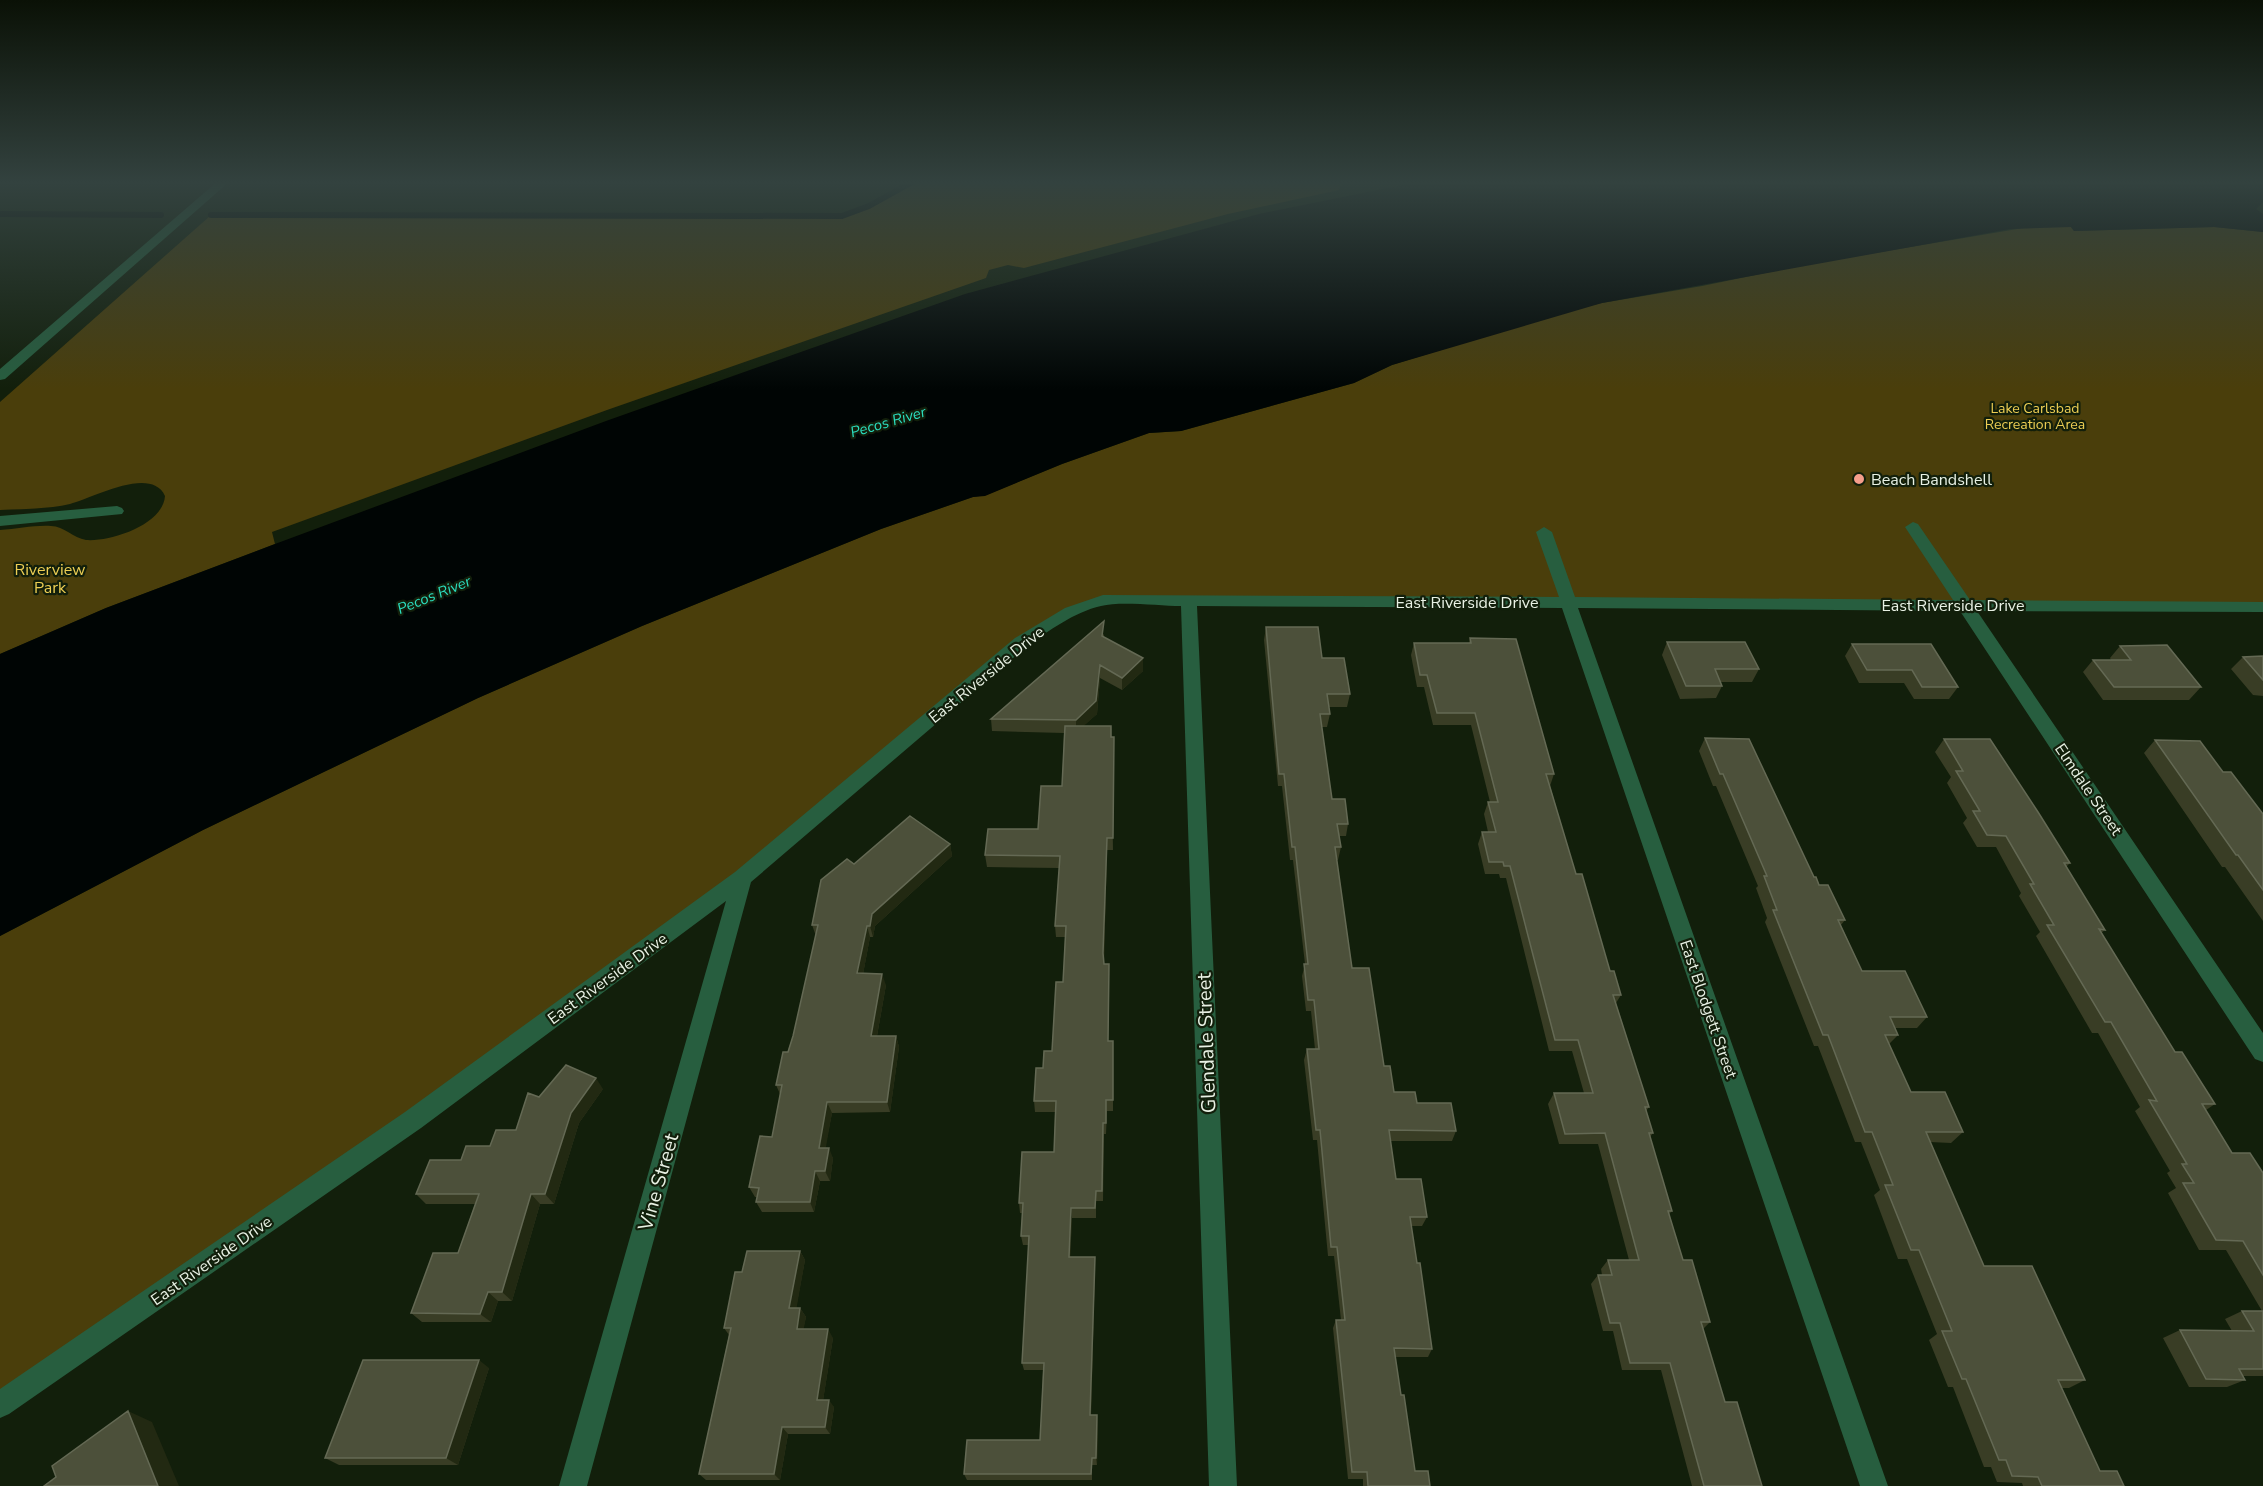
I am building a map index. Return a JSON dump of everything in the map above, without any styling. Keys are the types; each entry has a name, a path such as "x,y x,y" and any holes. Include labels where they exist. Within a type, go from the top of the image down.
{"street":[{"path":"0,376 145,250"},
{"path":"0,521 117,511"},
{"name":"Elmdale Street","path":"1913,527 2263,1052"},
{"name":"East Blodgett Street","path":"1544,532 1874,1486"},
{"name":"East Riverside Drive","path":"0,1405 413,1120 742,878 1021,642 1040,628 1085,605 1103,600 1190,600 2263,607"},
{"name":"Glendale Street","path":"1190,600 1223,1486"},
{"name":"Vine Street","path":"573,1486 742,878"}],"green space":[{"name":"Riverview Park","path":"171,250 1091,250 1024,268 1008,265 989,270 986,278 607,410 272,532 275,544 106,608 0,654 0,530 51,526 86,540 108,538 134,530 145,523 162,506 165,496 158,487 147,483 134,484 62,506 0,510 0,402"},
{"name":"Lake Carlsbad Recreation Area","path":"1891,250 2263,250 2263,607 1103,600 1040,628 742,878 0,1405 0,936 203,830 478,698 642,626 881,529 973,497 986,495 1062,464 1149,433 1181,431 1354,383 1392,365 1563,312"}],"water":[{"name":"Pecos River","path":"1125,250 1892,250 1602,303 1392,365 1354,383 1181,431 1149,433 1062,464 985,496 973,497 881,529 642,626 478,698 203,830 0,936 0,654 106,608 275,544 606,421 965,294"}],"building":[{"path":"1104,621 1102,636 1143,658 1122,678 1100,665 1096,701 1076,720 991,719"},
{"path":"1266,627 1318,627 1322,658 1344,658 1350,694 1327,694 1330,714 1320,714 1332,799 1345,799 1348,824 1337,824 1341,847 1335,847 1352,968 1369,968 1384,1066 1390,1066 1394,1092 1415,1092 1417,1103 1451,1103 1456,1131 1389,1130 1396,1179 1421,1179 1427,1217 1410,1217 1417,1263 1420,1263 1432,1349 1394,1348 1401,1395 1404,1395 1415,1471 1428,1471 1430,1486 1368,1486 1367,1472 1352,1472 1336,1320 1345,1320 1337,1247 1331,1247 1320,1130 1316,1130 1307,1049 1319,1049 1314,1000 1308,1000 1304,964 1308,964 1295,847 1292,847 1284,774 1279,774"},
{"path":"1470,638 1516,639 1554,774 1546,774 1576,874 1582,874 1610,971 1614,971 1621,995 1613,995 1649,1107 1645,1107 1653,1133 1649,1133 1672,1211 1668,1211 1683,1260 1692,1260 1710,1322 1701,1322 1725,1402 1737,1402 1762,1486 1704,1486 1670,1363 1630,1363 1620,1323 1610,1323 1598,1275 1612,1275 1608,1260 1639,1260 1605,1133 1565,1134 1554,1093 1593,1093 1578,1040 1555,1040 1510,866 1504,866 1503,862 1489,862 1482,832 1496,832 1488,802 1498,802 1475,713 1437,713 1427,675 1420,675 1414,643 1471,643"},
{"path":"1667,642 1745,642 1759,669 1715,669 1722,686 1686,686"},
{"path":"1852,644 1931,644 1958,687 1922,687 1912,670 1867,670"},
{"path":"2167,645 2201,687 2114,687 2093,660 2131,660 2120,646"},
{"path":"2263,656 2263,680 2243,657"},
{"path":"1065,726 1111,726 1111,737 1114,737 1113,838 1107,838 1103,953 1104,964 1109,964 1108,1041 1113,1041 1113,1100 1106,1100 1106,1123 1103,1123 1102,1191 1096,1191 1095,1208 1071,1208 1069,1257 1095,1257 1090,1415 1097,1415 1096,1458 1092,1458 1091,1474 964,1474 967,1440 1040,1440 1044,1363 1022,1363 1029,1236 1021,1236 1023,1203 1019,1203 1022,1152 1054,1152 1056,1101 1034,1101 1036,1068 1043,1068 1044,1051 1052,1051 1056,982 1063,982 1066,926 1055,926 1060,856 985,855 988,829 1038,829 1041,786 1062,786"},
{"path":"1705,738 1749,739 1814,877 1819,885 1828,885 1845,920 1838,920 1862,971 1905,971 1927,1017 1890,1017 1898,1035 1885,1035 1911,1092 1945,1092 1963,1132 1926,1132 1984,1266 2032,1266 2085,1380 2058,1380 2100,1471 2117,1471 2124,1486 2042,1486 2038,1477 2012,1476 2006,1460 1999,1460 1966,1379 1962,1379 1942,1331 1952,1331 1919,1250 1911,1250 1885,1185 1893,1185 1872,1132 1865,1132 1828,1035 1823,1035 1773,910 1777,910 1764,876 1767,876"},
{"path":"1944,739 1990,739 2070,863 2064,863 2105,930 2099,929 2175,1052 2182,1052 2215,1104 2202,1104 2232,1153 2250,1153 2263,1173 2263,1275 2243,1241 2216,1240 2183,1183 2194,1183 2182,1164 2187,1164 2149,1100 2157,1101 2111,1022 2105,1022 2047,925 2054,925 2030,884 2034,884 2006,836 1987,835 1973,811 1980,811 1956,771 1963,771"},
{"path":"2155,740 2200,741 2223,772 2231,772 2263,814 2263,890 2236,855"},
{"path":"910,816 950,844 872,914 870,926 867,926 857,973 882,974 871,1036 896,1036 887,1102 827,1102 819,1148 829,1148 825,1171 815,1171 810,1202 756,1202 759,1188 749,1187 760,1136 772,1137 782,1085 776,1085 783,1052 788,1052 793,1036 818,925 812,925 821,880 847,859 854,864"},
{"path":"566,1065 596,1078 571,1113 545,1194 531,1194 502,1292 488,1292 480,1314 411,1313 433,1253 458,1253 479,1194 416,1194 430,1160 461,1160 466,1146 490,1146 496,1130 516,1130 528,1093 539,1097"},
{"path":"747,1251 800,1251 789,1308 800,1308 797,1329 828,1329 817,1400 829,1400 825,1427 782,1427 774,1474 699,1474 731,1328 724,1328 735,1272 742,1272"},
{"path":"2242,1311 2263,1311 2263,1369 2239,1369 2245,1380 2206,1379 2180,1330 2254,1331"},
{"path":"363,1360 479,1360 446,1458 325,1458"},
{"path":"128,1411 158,1486 44,1486 56,1477 52,1466"}],"place":[{"name":"Beach Bandshell","path":"1859,479"}]}
